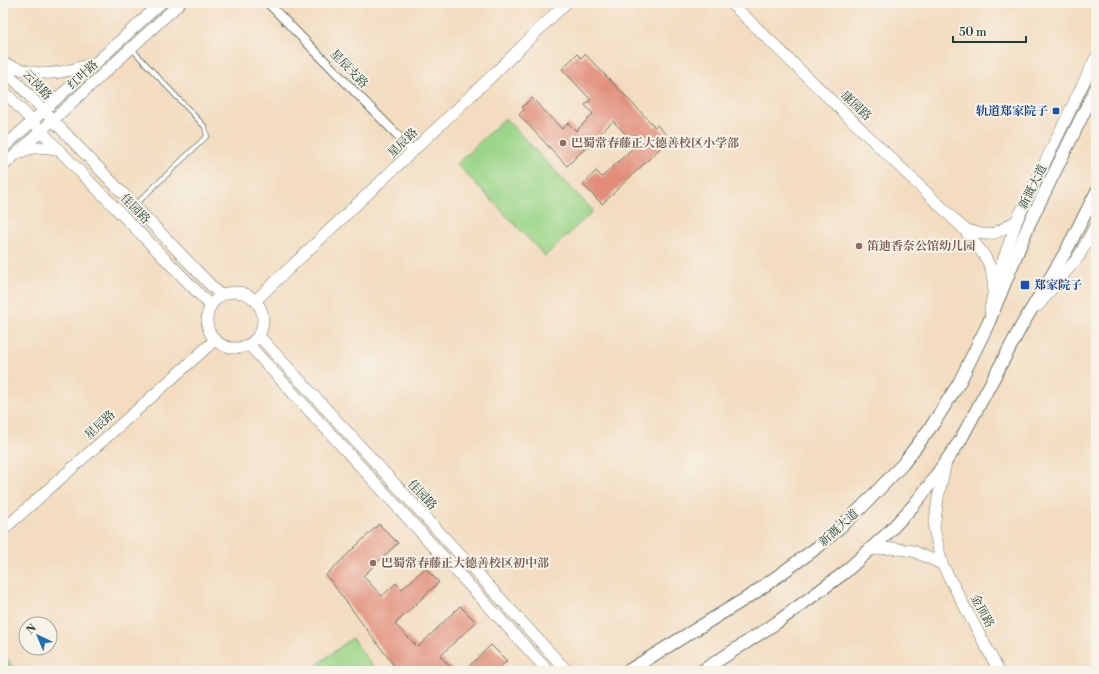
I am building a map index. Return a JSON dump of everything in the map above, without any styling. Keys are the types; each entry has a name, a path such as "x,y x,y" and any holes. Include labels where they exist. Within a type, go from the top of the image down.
{"main road":[{"name":"红叶路","path":"3,148 161,3"},
{"name":"红叶路","path":"3,166 180,3"},
{"name":"星辰路","path":"256,300 566,3"},
{"name":"康园路","path":"732,3 963,228 984,255 991,268 994,287"},
{"name":"新溉大道","path":"988,324 994,287 1017,220 1096,57"},
{"path":"3,63 20,70 46,74 69,71 96,63"},
{"name":"云岗路","path":"3,68 52,120"},
{"name":"新溉大道","path":"628,671 753,594 819,546 862,507 903,464 933,424 958,383 988,324 1029,224 1096,88"},
{"path":"3,90 41,131"},
{"name":"佳园路","path":"52,120 220,295"},
{"name":"佳园路","path":"41,131 210,305"},
{"path":"17,153 37,147 47,147 59,150"},
{"path":"702,671 776,623 844,572 887,534 913,506 960,441 1022,325 1065,253 1096,193"},
{"path":"963,228 980,235 991,234 1003,229 1017,220"},
{"path":"1022,325 1080,256 1096,225"},
{"path":"233,292 242,292 256,300 261,307 263,324 259,336 249,345 235,348 227,347 215,340 210,334 207,319 210,305 220,295 233,292"},
{"name":"佳园路","path":"259,336 567,671"},
{"name":"星辰路","path":"3,530 215,340"},
{"path":"249,345 548,671"},
{"name":"金顶路","path":"946,460 938,498 934,528 942,564 999,671"},
{"path":"869,550 892,548 913,551 942,564"}],"street":[{"name":"星辰支路","path":"268,3 413,151"}],"lane":[{"path":"131,48 205,127 207,136 134,206"},
{"path":"711,671 729,654"}],"green space":[{"path":"505,118 593,211 545,256 457,164"},
{"path":"352,638 376,671 309,671"},
{"path":"3,652 15,671 3,671"}],"building":[{"path":"577,54 581,58 585,54 655,127 657,125 670,139 602,204 583,185 596,171 602,177 636,145 613,121 567,166 519,115 524,109 522,107 532,98 562,129 568,123 576,131 593,114 585,105 591,100 562,69"},
{"path":"379,524 398,543 363,576 382,596 396,583 402,589 425,568 439,582 395,624 418,647 460,606 476,622 440,656 454,671 398,671 326,575"},
{"path":"491,645 507,661 496,671 464,671"}],"place":[{"name":"轨道郑家院子","path":"1056,111"},
{"name":"巴蜀常春藤正大德善校区小学部","path":"563,143"},
{"name":"笛迪香奈公馆幼儿园","path":"859,246"},
{"name":"郑家院子","path":"1025,285"},
{"name":"巴蜀常春藤正大德善校区初中部","path":"373,563"}]}
